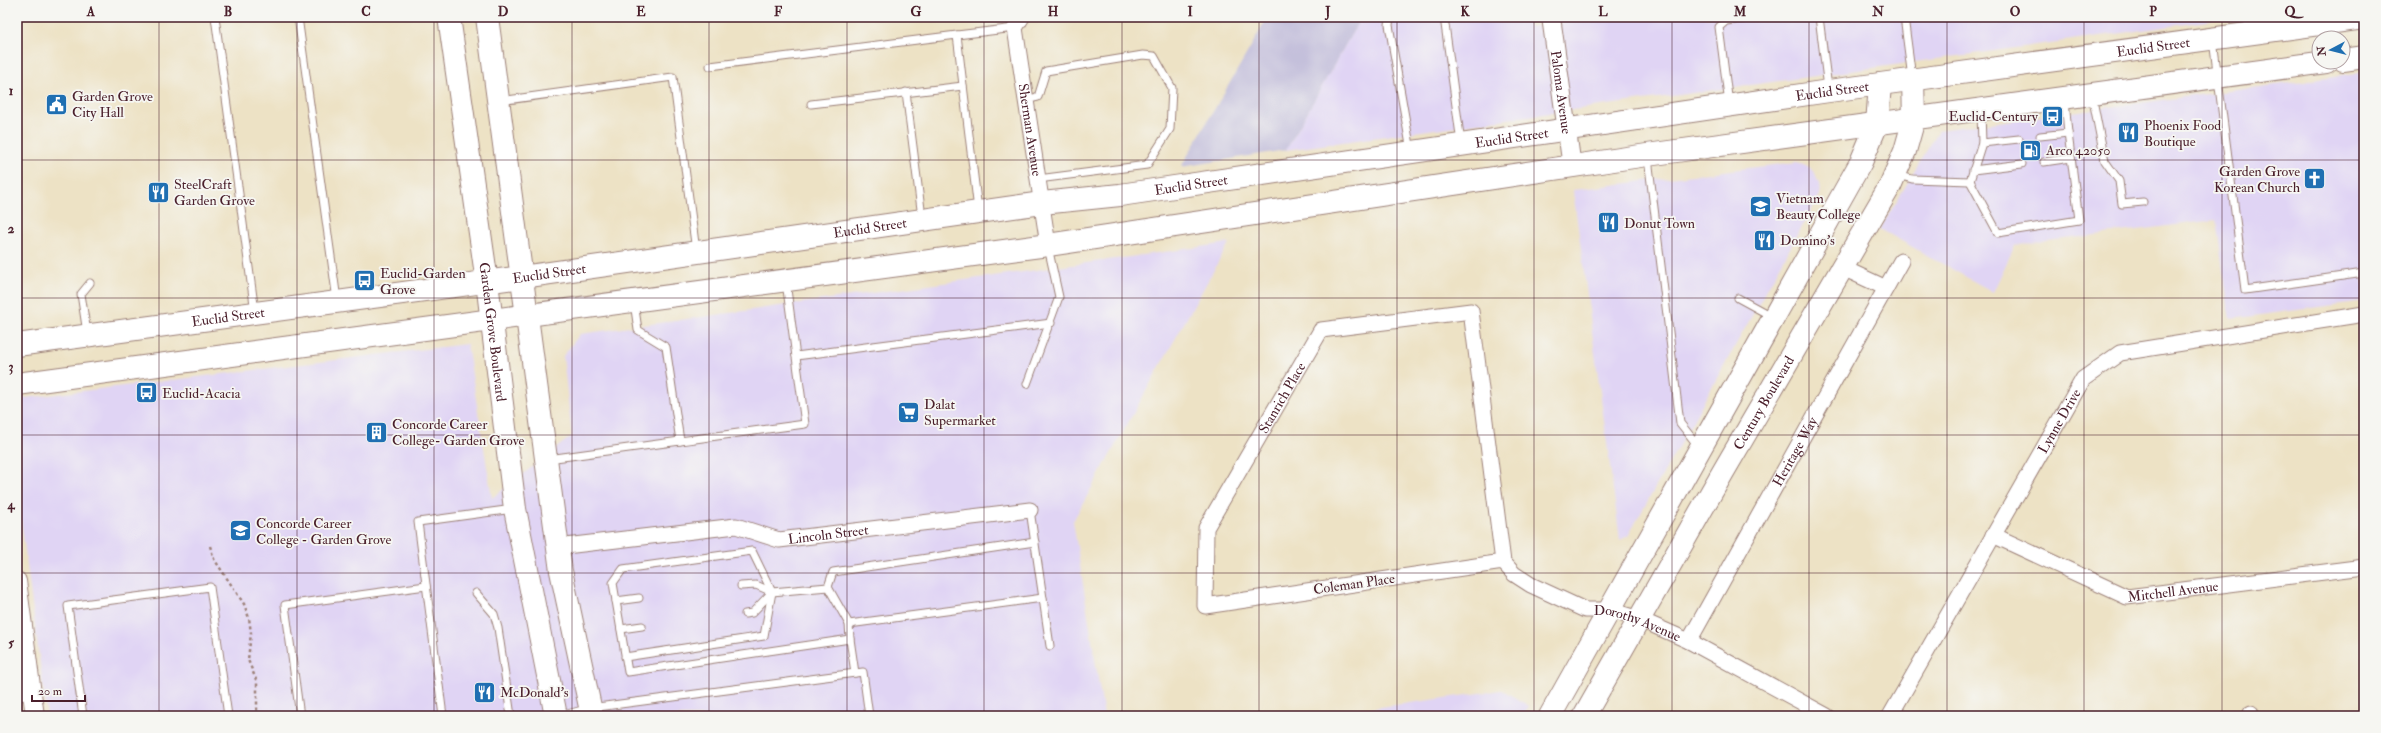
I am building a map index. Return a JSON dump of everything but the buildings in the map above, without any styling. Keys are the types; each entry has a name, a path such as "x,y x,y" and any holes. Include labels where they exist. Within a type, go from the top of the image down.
{"main road":[{"name":"Garden Grove Boulevard","path":"449,17 487,282 515,509 556,716"},
{"path":"487,17 557,547 591,712"},
{"name":"Euclid Street","path":"17,345 487,282 1042,203 1120,195 1829,91 2213,40 2364,18"},
{"path":"2351,58 2364,56"},
{"path":"17,384 786,282 1048,245 1647,156 2311,64"},
{"name":"Century Boulevard","path":"1584,716 1723,472 1843,268 1896,174 1914,119 1913,80"},
{"path":"1550,716 1861,162 1877,124 1880,84"},
{"path":"1700,448 1723,472"}],"street":[{"name":"Paloma Avenue","path":"1551,17 1572,167"},
{"name":"Sherman Avenue","path":"1018,22 1025,100 1048,245"},
{"name":"Heritage Way","path":"1689,641 1901,261"},
{"path":"1843,268 1886,288"},
{"name":"Stanrich Place","path":"1205,606 1206,528 1321,330 1470,311 1503,562"},
{"name":"Lynne Drive","path":"1890,716 2083,379 2120,353 2364,314"},
{"name":"Lincoln Street","path":"557,547 736,526 779,540 1030,510"},
{"name":"Mitchell Avenue","path":"1994,535 2127,597 2364,567"},
{"name":"Dorothy Avenue","path":"1503,562 1514,574 1531,585 1585,610 1609,610 1639,619 1689,641 1827,716"},
{"name":"Coleman Place","path":"1205,606 1503,562"},
{"path":"17,581 24,692 35,716"}],"lane":[{"path":"214,17 255,312"},
{"path":"298,17 337,302"},
{"path":"1390,17 1389,24 1411,153"},
{"path":"1444,17 1461,145"},
{"path":"1729,106 1720,27 1726,21 1756,17"},
{"path":"1819,17 1829,91"},
{"path":"1904,17 1913,80"},
{"path":"710,66 957,35 1018,22"},
{"path":"957,35 978,212"},
{"path":"2213,40 2245,290 2364,273"},
{"path":"1025,100 1038,97 1046,71 1143,55 1154,56 1172,88 1170,129 1147,165 1038,179"},
{"path":"498,101 673,78 696,253"},
{"path":"811,104 963,86"},
{"path":"906,92 922,220"},
{"path":"2092,95 2105,161 2119,181 2122,204 2143,202"},
{"path":"1980,110 1982,143 1970,181 1998,233 2079,220 2064,98"},
{"path":"2040,136 2068,133"},
{"path":"1982,143 2019,139"},
{"path":"1647,156 1680,423 1700,448"},
{"path":"2044,162 2071,158"},
{"path":"1973,170 2022,164"},
{"path":"1896,174 1912,179 1970,181"},
{"path":"1027,384 1060,297 1048,245"},
{"path":"545,459 805,424 786,282"},
{"path":"87,335 81,294 90,284"},
{"path":"1738,298 1773,317"},
{"path":"634,302 638,330 666,347 680,441"},
{"path":"796,356 1051,323"},
{"path":"443,716 418,522 515,509"},
{"path":"1030,510 1050,646"},
{"path":"854,673 849,624 828,587 833,572 1035,542"},
{"path":"625,656 764,636 772,592 752,552 623,568 613,583 620,629 625,656 628,672 850,639"},
{"path":"742,586 756,585 772,592 828,587"},
{"path":"300,716 285,605 426,586"},
{"path":"83,716 68,606 210,587 228,716"},
{"path":"745,614 752,613 772,592"},
{"path":"476,593 494,614 498,628 511,716"},
{"path":"616,601 639,598"},
{"path":"849,624 1043,598"},
{"path":"620,629 642,626"},
{"path":"560,716 863,672 869,716"}],"path":[{"path":"210,546 214,559 244,604 249,618 251,633 248,660 257,682 257,716"}],"shaded area":[{"path":"1268,17 1361,17 1286,150 1181,167"},
{"path":"1361,17 1527,17 1529,27 1608,17 2236,17 1286,150"},
{"path":"2364,73 2364,301 2230,319 2216,220 2015,245 1993,292 1880,229 1939,130"},
{"path":"1797,162 1814,172 1819,184 1820,195 1628,536 1620,540 1573,190"},
{"path":"1229,243 1073,521 1104,716 47,716 17,489 17,399 467,344 492,498 572,436 563,356 580,334"},
{"path":"1502,690 1529,706 1523,716 1317,716"}],"place":[{"name":"Garden Grove City Hall","path":"57,104"},
{"name":"Euclid-Century","path":"2053,116"},
{"name":"Phoenix Food Boutique","path":"2128,133"},
{"name":"Arco 42050","path":"2031,150"},
{"name":"Garden Grove Korean Church","path":"2315,179"},
{"name":"SteelCraft Garden Grove","path":"159,192"},
{"name":"Vietnam Beauty College","path":"1760,206"},
{"name":"Donut Town","path":"1609,223"},
{"name":"Domino's","path":"1764,240"},
{"name":"Euclid-Garden Grove","path":"364,281"},
{"name":"Euclid-Acacia","path":"147,393"},
{"name":"Dalat Supermarket","path":"909,412"},
{"name":"Concorde Career College- Garden Grove","path":"376,432"},
{"name":"Concorde Career College - Garden Grove","path":"241,531"},
{"name":"McDonald's","path":"485,692"}]}
